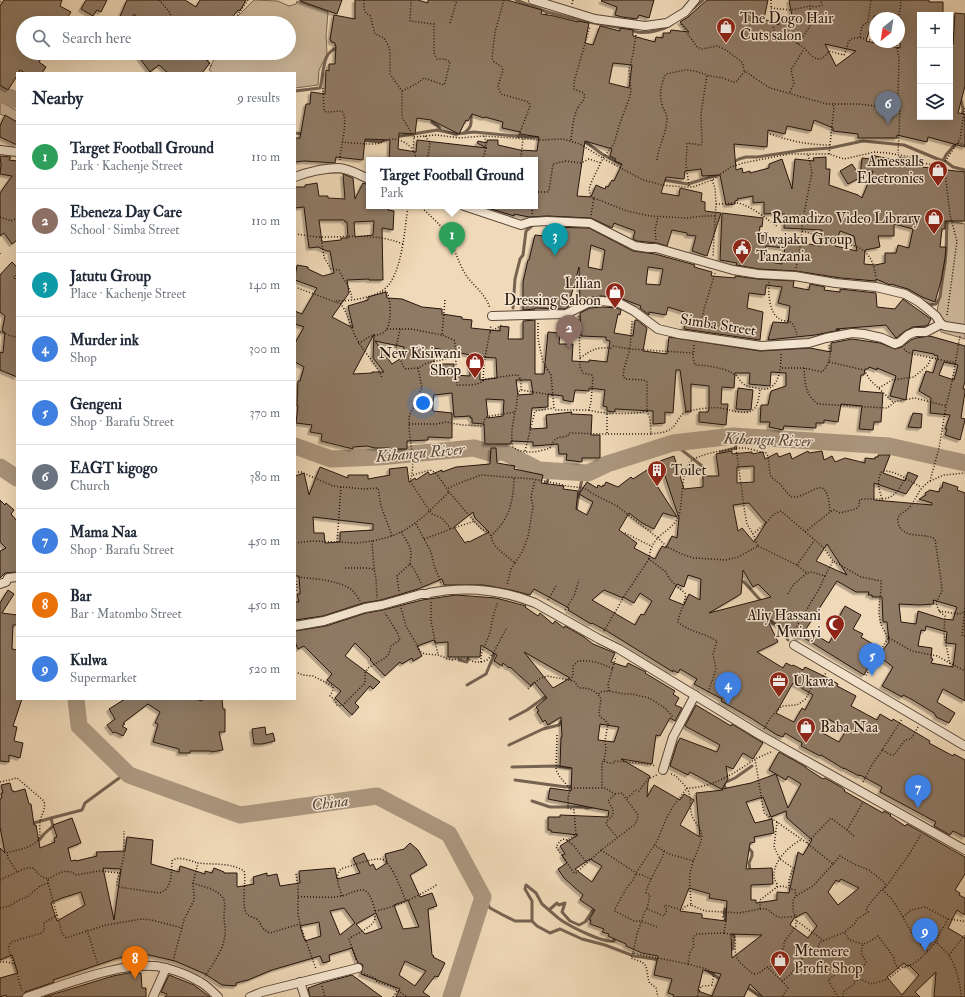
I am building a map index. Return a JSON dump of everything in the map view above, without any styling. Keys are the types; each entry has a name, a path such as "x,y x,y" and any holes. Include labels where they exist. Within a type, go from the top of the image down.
{"street":[{"path":"533,0 595,19 645,26 667,23 685,12 695,0"},
{"path":"0,150 16,152"},
{"path":"296,178 318,171 339,168 356,172 366,177"},
{"path":"473,209 521,225 530,222 547,221 590,223 635,246 656,248 758,274 795,276 876,288 904,294 912,298 936,316 943,325"},
{"name":"Simba Street","path":"492,316 566,314 588,303 602,301 619,303 634,311 658,329 679,334 761,346 798,345 852,333 882,338 895,344 900,342"},
{"path":"900,342 908,335 915,332 926,332 943,325 963,329"},
{"path":"0,584 6,582 8,578 16,577"},
{"path":"296,626 324,620 421,594 445,590 488,590 525,599 543,607 619,649 760,735 866,796 965,850"},
{"path":"794,645 965,746"},
{"path":"663,770 670,744 696,695"},
{"path":"27,997 101,973 132,966 153,966 169,969 201,982 218,997"},
{"path":"250,997 262,992 358,968"},
{"path":"153,997 169,969"},
{"path":"300,982 305,997"}],"path":[{"path":"159,0 171,16"},
{"path":"237,16 248,0"},
{"path":"364,0 365,12 370,15 375,34 386,39 390,52 390,74 402,91 402,117 414,137 413,149"},
{"path":"402,91 424,78 444,85 446,83 450,62 445,59 437,59 434,53 434,24 410,21 411,0"},
{"path":"450,23 457,0"},
{"path":"504,0 495,32 492,58 494,62 501,66 503,70 498,86 501,94 530,102 530,106 518,138"},
{"path":"770,0 772,21 778,38 781,41 791,39 816,59 826,56 829,51 844,55 849,41 852,38 869,40"},
{"path":"771,8 791,10 810,6 821,6 821,0"},
{"path":"860,38 862,26 868,22 871,0"},
{"path":"900,12 901,0"},
{"path":"798,44 812,23 810,6"},
{"path":"675,18 697,47 702,49 717,46 726,50 743,63 743,68 745,71 757,78 764,85 827,104 859,104 900,109"},
{"path":"571,140 572,127 576,114 585,96 584,93 574,89 574,82 591,24 595,23 595,19"},
{"path":"634,25 636,32 629,70 629,99 614,144 603,158 591,183 591,197 626,211 658,216 687,218 715,216"},
{"path":"897,48 899,58 898,95 900,109 898,154"},
{"path":"790,92 794,83 791,70 804,49"},
{"path":"208,60 212,68"},
{"path":"657,160 660,145 665,134 667,117 662,105 660,94 665,76 685,70 695,71 736,82 745,71"},
{"path":"689,187 686,168 686,150 688,148 687,142 701,145 702,142 701,114 707,75"},
{"path":"323,88 324,111 342,111 344,114 344,135 339,168"},
{"path":"829,154 834,108 833,103"},
{"path":"943,325 957,241 950,214 945,161 958,143 962,130 965,106"},
{"path":"770,134 804,144 830,145"},
{"path":"414,137 443,135 460,138 484,136 540,140 563,138 580,144 643,180 662,185 689,187 712,180 731,167 743,163 789,154 829,154 844,159 875,152 898,154 910,157 923,163 945,167"},
{"path":"425,136 430,143 429,157"},
{"path":"483,157 486,144 484,136"},
{"path":"521,157 523,139"},
{"path":"342,142 382,144 388,140 402,141 413,149 416,157"},
{"path":"958,143 965,145"},
{"path":"795,276 803,219 812,172 808,154"},
{"path":"538,192 549,191 553,164 566,161 581,163 589,159 601,163"},
{"path":"712,180 715,188 716,204 715,264 693,353 694,363 695,365 709,366 729,371 735,374 743,384 760,390 768,390 779,375 781,368 781,345"},
{"path":"590,223 594,198"},
{"path":"716,204 734,203 752,208 778,227"},
{"path":"336,301 352,301 384,290 394,276 403,244 408,209"},
{"path":"423,209 438,223 448,237 460,264 468,278 482,293 492,316 484,364 483,381"},
{"path":"656,248 655,230 658,216"},
{"path":"0,217 11,221 16,218"},
{"path":"802,231 858,247 866,251 874,265 877,285 876,288"},
{"path":"296,234 321,237 369,236 387,239 403,244"},
{"path":"321,237 324,257 331,269 339,270 343,280 349,286 352,301"},
{"path":"769,274 768,292 774,312 776,316 793,323 798,345"},
{"path":"296,287 341,304 358,342 373,362 382,378"},
{"path":"358,342 364,342 367,338 382,333 390,324 389,295 386,291 379,292"},
{"path":"442,335 445,300"},
{"path":"578,309 580,367 583,373 592,375 593,377 589,410"},
{"path":"634,311 630,350 623,376 625,379 644,380 647,382 647,411 650,419 651,434"},
{"path":"536,314 538,323 538,339 543,362 551,376 554,408"},
{"path":"387,329 411,329 442,335 454,340 456,357 456,386 481,383 486,379 518,375 521,380 522,390"},
{"path":"400,329 396,348 403,366 406,369 418,368 427,363 456,357"},
{"path":"930,481 939,448 946,406 963,329"},
{"path":"0,332 16,337"},
{"path":"781,368 804,368 822,372 829,362 830,350 826,338"},
{"path":"900,342 907,352 956,363"},
{"path":"580,358 594,349 601,347 611,348 612,346 630,350 693,353"},
{"path":"878,388 892,380 914,377 928,365 931,358"},
{"path":"829,362 864,370 870,380 895,402"},
{"path":"418,368 422,388 409,415 410,447 414,464 413,474 410,481 432,514 442,518 451,529"},
{"path":"804,368 805,384 808,394 811,400 818,404 887,408 895,402 915,398 946,406"},
{"path":"552,395 522,390 518,392 513,419 513,448 516,450 540,452 550,448 553,440 558,437 568,436 569,434 651,434 666,431 672,428 683,414 688,411 705,408 721,408 746,412 752,411 755,408 760,390"},
{"path":"525,451 535,411 554,408 556,410 589,410 596,413 607,414 647,411"},
{"path":"409,424 437,424 446,422 462,426 483,426 485,418 515,412"},
{"path":"607,414 607,434"},
{"path":"599,639 625,595 649,559 651,546 679,516 684,474 687,466 694,460 718,451 736,448 746,448 766,453 768,456 771,477 780,484 791,497 797,497 813,489 825,490 829,496 830,512"},
{"path":"736,448 747,524 758,546 797,565 807,573"},
{"path":"413,474 430,470 437,474 447,489 480,528 488,532 497,548 515,563"},
{"path":"882,499 878,487 882,471 890,471 921,487"},
{"path":"296,472 301,472 333,486 364,489 378,488 381,506 392,536"},
{"path":"950,664 944,635 945,616 939,611 936,603 942,591 942,580 935,539 925,535 907,533 901,529 898,517 909,508 921,487 930,481 944,475 965,473"},
{"path":"447,489 481,475 535,479 566,486 584,488 594,495 617,506 658,538 667,547 694,558 726,560 758,546"},
{"path":"491,536 501,527 506,519 513,497 514,478"},
{"path":"805,532 834,510 840,513 856,509 859,506 859,500 863,498 888,499 897,493 905,478"},
{"path":"508,595 506,586 511,569 522,552 528,537 533,508 531,497 535,479"},
{"path":"336,542 341,487"},
{"path":"296,543 311,541 351,543 372,541 392,536 416,524 429,510 450,492"},
{"path":"753,534 779,511 783,512 814,541 823,547 833,561 861,577 881,581 879,610 880,622 888,638 912,651 937,656 965,671"},
{"path":"424,539 475,521"},
{"path":"416,524 431,552 434,565 445,590"},
{"path":"401,532 411,551 410,564 397,576 399,588 398,600 406,626 421,652 425,654 438,655 449,659 459,658 468,659 474,662 481,662 487,660 494,652 507,627"},
{"path":"625,533 651,546"},
{"path":"296,672 302,675 313,676 331,684 334,687 330,696 335,700 337,705 342,706 364,683 365,673 368,668 385,658 389,654 391,646 400,640 400,637 380,605 372,541"},
{"path":"797,565 814,541"},
{"path":"649,559 666,572 675,585 685,593 685,601 681,609 678,622 691,631 706,636 717,642 713,654 716,669 705,701"},
{"path":"794,645 791,637 792,634 816,594 833,561"},
{"path":"410,564 428,593 432,613 431,621 438,655"},
{"path":"345,568 368,568 375,570"},
{"path":"788,594 793,586 807,573 812,572 825,576"},
{"path":"296,578 329,581 345,586 354,592 365,608"},
{"path":"561,617 574,596 579,580"},
{"path":"543,607 556,586"},
{"path":"481,662 482,648 490,632 499,593"},
{"path":"965,608 962,636 965,636"},
{"path":"939,611 959,614 964,612"},
{"path":"861,684 888,638"},
{"path":"609,691 607,687 619,649"},
{"path":"570,681 573,676 573,666 578,661 591,661 606,665 613,669"},
{"path":"760,735 771,717 782,706 797,705 806,700 811,688 832,667"},
{"path":"528,689 540,679 547,676 575,681 578,688 590,688 599,695 601,699 599,713 600,717 608,724 604,761 602,762 602,788"},
{"path":"599,695 600,691 638,694 649,698 665,708 680,724"},
{"path":"859,791 873,763 907,712"},
{"path":"882,750 894,755 905,740 911,739 922,721"},
{"path":"557,735 556,770 570,789"},
{"path":"712,784 781,746"},
{"path":"755,759 764,813 807,843 833,864"},
{"path":"626,798 631,795 634,790 639,791 648,779 663,770"},
{"path":"0,782 17,778 44,801 45,808 40,821 40,837 30,846 7,853 8,858 17,872"},
{"path":"580,787 605,788 615,794 622,793 638,815 638,819 634,825 621,836 617,837 574,873 556,847 560,841 564,839 567,840 576,834 574,810 568,808 570,789 580,787"},
{"path":"657,927 641,921 634,921 615,912 617,905 631,884 662,830 667,817 687,788 690,794 692,814 701,832 701,839 689,880 691,884 690,905"},
{"path":"615,794 608,802 613,809 613,814 606,822 617,837"},
{"path":"847,830 866,796"},
{"path":"807,843 831,818 855,837"},
{"path":"777,822 773,844 780,859 793,868 789,880 789,888"},
{"path":"782,980 791,974 805,955 811,957 817,950 820,942 845,932 855,923 857,919 868,912 866,909 868,906 882,889 885,888 910,853 925,827"},
{"path":"124,831 124,855 117,882 119,887 160,893 165,891 169,886 172,861 175,859 180,858 198,863 215,865 221,864 244,871 245,911 247,915 257,920 262,929 270,933 300,924"},
{"path":"567,840 574,846 587,863"},
{"path":"777,887 774,880 775,868 791,845 802,840"},
{"path":"653,845 670,854 694,861"},
{"path":"601,850 636,873 651,879"},
{"path":"658,997 656,988 649,982 646,966 642,962 631,958 641,921 647,909 650,895 646,893 646,891 664,851"},
{"path":"824,940 797,921 793,911 793,901 796,896 813,886 840,856 868,870 885,883 885,888"},
{"path":"342,896 337,877 338,872 341,869 379,859 387,862 399,883 406,901"},
{"path":"169,969 182,928 194,900 193,883 198,863"},
{"path":"0,880 26,868 34,868 41,877 48,879 61,871 73,872 76,875 99,871 120,873"},
{"path":"296,874 300,924 319,977 324,997"},
{"path":"48,879 62,933 66,938 106,925 142,919 182,928"},
{"path":"0,908 9,906 27,897 40,886 48,883"},
{"path":"193,883 216,891 222,898 224,907 226,933 212,966 201,982"},
{"path":"375,911 383,910 406,901 424,893 438,884"},
{"path":"760,909 760,900 777,887 782,886 794,890 796,896"},
{"path":"882,889 892,900 910,931 923,948 928,951"},
{"path":"298,897 314,896 329,898 362,890 366,891 370,896 375,911 376,915 374,922 349,939 359,972 375,978 377,982 393,987 407,997"},
{"path":"647,909 664,916 666,910 665,905 682,910 686,906 690,905 705,911 739,913 764,908 778,917 795,916"},
{"path":"903,917 911,910 924,907 948,919 965,923"},
{"path":"724,912 723,917 726,921 724,933"},
{"path":"24,997 8,948 11,942 42,933 44,930 44,923 57,915"},
{"path":"843,997 842,992 854,984 856,979 872,984 888,979 899,969 911,965 928,951 936,942 948,919"},
{"path":"688,964 690,952 694,946 692,943 693,937 696,934 724,933 734,935 736,942 736,955 744,966 753,974 761,973 766,967 769,967 784,947 784,942 796,926 797,921"},
{"path":"87,930 101,973"},
{"path":"845,932 849,940 863,944 878,936 894,958 895,964 899,969"},
{"path":"949,955 965,935"},
{"path":"936,942 949,955 961,988 961,997"},
{"path":"838,997 828,980 848,969 849,971 861,970 866,962 861,952 863,944"},
{"path":"633,955 706,968 714,975 712,985 701,986 697,997"},
{"path":"0,962 14,964"},
{"path":"769,967 769,969 782,980 788,988 782,997"},
{"path":"393,997 397,991"}],"shaded area":[{"path":"254,0 278,1 289,6 296,4 297,1 328,12 326,37 327,54 319,70 318,85 296,88 296,72 212,72 209,70 214,60 296,60 296,16 238,16"},
{"path":"0,101 16,110 16,122 0,114"},
{"path":"948,221 965,224 965,339 941,332 936,317 946,263"}],"building":[{"path":"4,0 62,0 60,6 71,12 68,16 16,16 16,60 40,60 39,62 46,67 43,72 23,72 20,70 19,72 16,72 16,78 8,90 0,85 0,6"},
{"path":"86,0 107,0 101,12 97,10 93,16 81,9"},
{"path":"127,0 185,0 196,7 200,0 246,0 240,11 238,10 233,16 136,16 134,14 133,16 120,16"},
{"path":"300,0 342,0 337,14"},
{"path":"355,0 418,0 428,3 428,0 507,0 542,10 541,14 589,23 585,43 593,45 600,26 620,31 620,28 633,30 633,36 655,42 656,37 663,38 663,33 670,33 671,30 689,32 680,22 707,0 768,0 764,19 779,25 779,20 793,21 789,0 929,0 929,2 943,2 943,12 917,12 917,120 953,120 953,45 955,13 965,14 965,86 958,113 965,114 965,147 928,137 927,142 897,135 897,138 858,138 858,134 833,131 833,128 814,120 811,131 787,126 785,134 768,130 767,147 734,144 736,170 742,168 743,173 750,171 750,173 769,168 769,164 782,159 792,189 795,159 814,161 813,158 826,157 826,169 830,169 829,185 858,195 862,198 873,171 848,184 840,171 852,164 860,176 862,158 870,159 871,155 898,161 899,157 910,159 910,163 913,164 913,166 965,172 965,221 945,221 945,229 942,229 940,247 946,247 945,258 935,302 908,289 890,285 876,279 876,281 841,278 796,271 759,269 736,265 737,263 720,260 722,213 763,218 759,235 820,246 822,230 784,228 785,214 764,214 764,202 753,203 753,196 737,199 738,200 735,201 735,204 726,205 720,175 702,176 701,169 685,171 684,179 666,177 661,193 679,196 680,188 702,193 701,201 705,202 705,211 721,213 707,256 692,251 696,236 687,235 687,233 672,230 667,246 657,243 637,241 633,239 635,231 614,223 612,228 591,218 547,216 529,217 514,214 514,216 491,209 538,209 538,157 389,157 390,140 365,139 363,160 336,157 335,163 296,162 296,138 300,138 306,104 310,104 311,92 325,94 326,70 329,71 329,64 335,64 336,46 335,43 331,42 330,40 334,15 355,19","holes":["825,44 856,51 836,66","613,63 632,65 629,88 609,83","472,114 503,122 502,128 520,132 520,134 539,137 537,151 520,150 498,145 498,140 487,140 487,143 478,141 477,143 487,148 417,140 416,152 398,149 399,133 415,134 417,118 431,120 459,134 466,120 468,121","585,141 612,149 610,156 616,159 615,161 622,164 614,181 612,180 605,189 596,185 591,197 577,196","894,224 913,229 909,248 898,245 896,253 885,253 885,263 875,265 864,264 865,250 880,247 878,236 894,236","840,231 854,236 857,251 835,246","766,246 785,248 782,264 763,261"]},
{"path":"654,0 649,18 639,15 637,19 615,15 617,7 601,1"},
{"path":"141,60 206,60 210,63 203,72 167,72 159,65 150,72"},
{"path":"5,115 16,121 16,145 0,137 0,126"},
{"path":"0,156 11,157 9,160 16,161 16,241 12,244 4,233 0,236 0,193 12,176 0,174"},
{"path":"343,174 353,178 355,199 363,183 366,184 366,209 388,209 394,211 393,230 382,228 383,280 347,280 349,293 332,317 353,328 348,306 368,300 368,297 386,292 387,298 402,299 422,307 442,309 442,314 472,320 471,328 500,331 500,326 509,327 508,339 523,339 523,321 535,320 535,374 544,374 548,332 560,333 559,344 573,344 572,361 589,362 589,360 607,362 610,341 606,340 606,337 581,336 580,313 590,308 602,307 617,308 621,310 620,315 618,314 614,333 633,336 635,320 637,320 647,328 643,351 667,354 669,337 760,351 810,348 831,352 831,343 852,339 880,343 895,349 902,347 916,338 930,336 965,346 965,381 963,389 965,389 965,392 961,418 965,420 960,440 945,435 947,429 945,429 950,415 930,413 931,398 919,391 926,371 933,373 938,356 913,350 906,400 890,396 896,376 877,368 877,370 869,367 868,369 865,369 864,375 861,375 859,391 883,393 881,422 874,422 873,430 859,429 862,406 841,404 838,422 824,420 824,423 816,423 816,428 784,426 783,430 769,427 770,422 760,422 761,405 768,405 771,391 786,386 786,373 771,372 770,386 749,384 750,373 735,373 734,388 722,387 721,404 728,404 726,425 699,422 699,412 708,412 709,409 709,386 691,384 691,412 686,412 680,370 676,370 673,413 665,412 665,423 653,424 653,411 615,409 615,412 607,411 607,407 603,406 605,390 589,388 589,391 575,390 573,402 563,400 563,396 548,394 548,407 532,408 530,429 547,428 546,415 572,412 571,414 592,415 591,435 600,435 600,458 582,458 582,462 566,460 567,454 559,454 558,444 533,446 533,442 511,441 511,444 485,444 484,424 472,423 472,418 470,418 470,416 454,417 452,393 434,395 433,411 452,413 452,438 428,437 428,440 407,441 407,449 375,448 367,446 353,447 353,449 321,441 322,434 310,432 312,425 296,423 298,381 300,381 304,367 296,363 296,341 304,327 296,324 296,311 302,314 317,288 296,280 296,271 297,265 308,267 308,269 323,276 334,273 330,251 318,247 309,248 304,207 296,208 296,187 305,187 305,185 317,183 319,196 328,196 328,198 345,199","holes":["319,220 344,220 347,222 348,238 322,242","374,221 373,235 355,237 354,222","374,334 373,358 384,372 353,374","375,341 404,347 403,357 392,364","434,348 481,357 496,358 497,378 480,380 480,364 470,364 470,376 454,375 454,364 434,364","944,362 958,365 954,380 939,375","516,380 531,380 533,394 518,395","486,399 504,400 503,416 488,418"]},
{"path":"546,227 589,228 633,251 655,254 695,265 694,267 712,272 711,276 735,278 735,276 794,281 793,287 809,290 810,284 825,287 824,290 840,292 840,289 876,293 877,307 895,309 903,299 931,319 928,325 913,327 896,338 886,325 836,329 840,330 815,335 768,340 773,322 788,323 790,306 778,303 782,287 766,285 765,295 749,293 747,308 763,312 760,340 684,329 687,313 668,307 666,315 649,312 649,315 640,308 641,306 620,298 601,296 587,298 580,301 579,267 568,307 565,309 535,308 523,310 523,282 535,235 544,236","holes":["591,245 605,250 602,270 588,267","648,267 663,269 660,285 646,284"]},
{"path":"12,262 16,266 16,275 14,278 16,279 16,377 0,370 0,352 3,353 5,332 2,332 5,316 0,312 0,275"},
{"path":"738,388 753,390 751,410 736,409"},
{"path":"913,413 922,414 921,428 908,427"},
{"path":"491,448 496,448 497,463 515,466 514,469 543,475 541,483 564,486 563,489 578,491 576,509 587,515 593,502 579,494 587,482 597,488 598,485 602,487 603,485 604,486 606,482 618,487 631,477 633,479 647,470 677,517 663,513 654,529 642,523 629,513 619,530 637,543 634,548 655,559 662,546 666,548 672,536 677,538 679,518 660,461 674,456 684,489 703,487 703,476 719,476 716,454 732,451 732,454 752,452 752,454 763,452 765,459 777,453 779,457 790,453 792,459 808,451 809,453 822,451 824,460 832,456 835,462 845,458 865,463 865,458 875,459 878,455 890,455 883,473 905,481 908,472 918,476 906,494 874,483 874,500 932,505 932,503 919,499 926,495 925,493 930,490 939,492 940,488 942,488 943,482 958,487 957,490 965,493 965,701 943,689 937,702 955,713 949,723 936,717 934,713 911,699 903,695 902,697 882,686 893,667 876,654 864,675 801,636 800,639 789,633 766,617 778,642 757,652 783,668 786,663 803,670 805,667 830,679 838,684 837,686 856,696 851,706 877,720 880,714 892,721 893,719 930,741 929,743 953,756 954,754 965,760 965,837 953,831 950,835 934,826 936,822 880,792 882,787 801,746 802,743 785,733 783,737 777,735 721,701 722,699 694,684 697,679 680,669 678,673 673,670 673,672 607,631 592,623 591,624 568,610 569,608 534,589 530,595 484,585 444,585 442,579 418,589 381,600 363,603 323,616 296,620 296,602 299,602 297,594 300,594 300,591 299,576 296,576 296,476 304,473 309,495 320,467 348,478 348,475 368,475 368,479 390,475 389,469 407,467 409,482 415,478 416,480 428,472 430,475 442,470 442,472 456,467 490,464","holes":["754,466 754,482 737,483 737,467","749,503 766,523 754,542 742,528 738,531 733,505","473,512 475,518 489,532 465,543 454,527","313,517 373,524 373,530 340,532 340,542 325,543 324,533 314,533","827,544 847,575 816,561","743,570 753,587 758,584 771,597 709,613 741,594","688,575 701,579 700,600 689,594 684,605 669,599 677,584 684,587","837,581 856,592 869,592 868,595 872,595 872,597 882,597 883,622 887,622 889,642 883,650 861,637 863,634 853,629 861,615 845,606 835,624 839,626 829,643 806,629","604,590 634,603 640,593 652,601 644,615 641,614 635,625 592,600","933,600 957,607 953,620 943,619 918,611 916,624 901,622 899,604 934,604","926,626 947,632 946,643 956,644 953,667 931,663 933,659 931,658 932,648 918,646 921,630 925,631","793,683 813,695 805,710 802,708 794,722 776,713","828,719 847,729 839,742 821,732"]},
{"path":"0,500 14,510 11,514 16,520 16,572 5,573 0,578 0,551 6,548 0,542"},
{"path":"8,590 14,594 2,613 16,615 16,625 13,625 12,649 16,650 16,700 22,700 13,726 17,727 14,741 23,743 20,758 9,755 9,762 0,761 0,603"},
{"path":"456,595 496,598 526,606 525,607 538,616 540,613 553,624 555,621 564,628 565,626 584,637 593,644 615,653 611,662 626,667 628,663 646,672 645,673 675,691 673,694 679,698 675,705 682,708 675,721 670,718 660,736 656,735 652,764 621,759 650,776 647,797 654,785 680,800 684,794 694,800 680,825 700,837 696,793 723,790 690,772 688,775 670,766 680,738 717,752 720,745 685,726 696,705 731,726 732,724 763,743 753,759 743,753 733,769 726,766 728,779 722,789 751,783 776,774 769,770 779,752 883,813 884,811 891,815 890,816 905,826 907,824 965,857 965,874 955,890 960,893 959,895 965,898 965,915 957,910 948,928 965,938 965,997 934,997 936,972 915,992 920,997 763,997 750,984 744,997 673,997 674,995 668,993 672,979 654,975 658,956 642,953 626,946 626,944 608,936 609,934 602,932 604,929 590,924 591,920 589,920 595,910 580,900 583,895 564,878 558,869 567,863 562,855 565,854 560,846 578,835 551,832 551,830 548,830 548,817 560,817 560,815 608,817 609,811 548,799 550,788 571,791 572,768 560,766 562,737 561,717 548,725 545,720 543,722 537,712 539,711 536,707 547,698 534,682 531,686 510,667 509,668 503,663 502,666 494,661 497,655 481,645 480,657 448,657 448,642 435,643 434,640 417,646 422,656 413,661 412,658 402,664 400,662 385,676 355,643 345,656 380,682 373,689 370,686 355,703 359,707 352,715 335,698 341,691 327,680 332,674 304,646 298,649 296,644 296,631 326,626 366,613 422,600","holes":["524,652 570,678 553,688","600,724 619,727 614,742 598,740","776,774 786,780 788,776 801,784 788,808","763,797 771,817 786,811 787,818 812,840 803,855 798,852 789,893 777,892 777,900 756,903 756,900 751,900 751,885 773,884 772,868 746,869 750,843 755,842 754,837 774,833 772,819 755,823 746,802","590,859 602,866 592,882 575,869","841,879 859,888 838,905 828,892 836,880 839,882","689,888 710,894 709,898 727,901 726,921 702,918 702,914 680,911","806,912 817,926 808,938 790,925 794,918","731,934 762,935 732,958","904,963 907,966 909,965 919,975 902,995 887,977","703,970 721,974 712,996 698,991"]},
{"path":"123,700 222,700 223,709 225,709 225,732 219,732 223,750 211,752 190,751 190,753 179,753 179,749 153,742 158,724 155,723 160,712 148,704 123,723 125,724 122,726 127,729 123,736 115,732 113,733 107,725 115,719 109,709"},
{"path":"265,727 266,735 273,733 275,741 254,744 252,729"},
{"path":"10,783 12,791 14,792 25,789 29,804 31,804 34,825 36,825 40,848 55,842 54,838 57,837 53,825 72,818 81,843 68,848 71,861 97,856 96,852 125,851 127,837 153,840 151,864 179,872 180,866 205,874 205,871 212,873 214,868 224,873 237,873 237,887 254,884 253,877 267,873 267,876 277,874 280,886 300,883 299,871 335,868 337,879 360,873 353,858 364,853 370,866 373,864 376,870 387,863 385,854 404,849 410,843 418,850 427,865 410,875 420,897 432,893 437,906 428,909 432,955 445,963 438,977 435,976 423,992 430,997 396,997 400,989 361,974 363,966 362,964 358,963 352,948 329,955 330,961 323,963 320,956 272,970 248,980 236,983 236,986 222,985 205,974 175,961 149,955 131,955 53,980 54,982 25,992 22,997 7,997 6,995 0,997 0,978 18,973 12,955 0,960 0,848 5,853 0,827 0,799 2,798 1,793 3,793 1,785","holes":["103,868 121,869 114,920","81,892 85,905 57,921 51,903","408,900 419,927 403,929 394,905","344,908 355,923 340,935 330,911","376,913 382,928 365,934 356,924","319,922 321,936 305,941 300,926","405,961 426,971 415,986 399,975"]},
{"path":"134,972 141,973 142,988 146,988 146,997 44,997 113,976"},
{"path":"169,975 194,985 210,997 165,997 167,994 161,992"},
{"path":"352,975 382,997 310,997 308,988"}],"waterway":[{"path":"516,0 547,12"},
{"path":"688,13 703,0"},
{"path":"545,18 547,12 637,32 660,30 672,24"},
{"path":"296,91 320,88 326,58 329,53 339,48"},
{"path":"0,94 16,100"},
{"path":"961,100 963,109 962,116"},
{"path":"464,133 470,126 471,114"},
{"path":"433,118 432,122 439,127 440,130"},
{"path":"395,137 437,130 456,134 474,132 542,137"},
{"path":"296,133 303,134"},
{"path":"362,140 380,142 388,138"},
{"path":"583,141 602,154 624,166"},
{"path":"732,163 746,157 830,148 863,141 904,145 940,160 944,172"},
{"path":"943,161 958,141"},
{"path":"941,160 953,167 965,170"},
{"path":"329,172 343,172"},
{"path":"663,180 688,184 720,173"},
{"path":"924,302 930,305 936,304 940,297 946,254 947,218"},
{"path":"513,308 515,279 520,259 523,255 526,231 533,225"},
{"path":"720,452 736,448 734,436"},
{"name":"Kibangu River","path":"296,446 331,459 379,457 474,448 494,454 502,451 539,470 588,473 607,464 673,443 734,436 889,446 965,463"},
{"path":"673,443 702,466 704,479"},
{"name":"China","path":"0,467 16,477"},
{"path":"544,487 545,483 547,483 550,471"},
{"path":"576,513 583,473"},
{"path":"739,581 744,582 762,602"},
{"path":"769,617 772,623 778,626 788,640"},
{"path":"467,685 486,674 496,650"},
{"path":"459,660 467,662 468,658"},
{"path":"510,719 527,710 548,695"},
{"name":"China","path":"76,700 79,726 129,775 240,815 377,796 449,834 483,897 451,997"},
{"path":"509,745 543,729 559,725 563,719"},
{"path":"512,767 556,766 570,768 571,766"},
{"path":"726,792 724,783 735,778 752,766"},
{"path":"30,824 82,810 85,803 126,773"},
{"path":"515,780 566,787 574,786"},
{"path":"532,801 550,807 593,807"},
{"path":"36,844 53,826 51,818"},
{"path":"747,846 752,852 749,863 750,871"},
{"path":"532,921 532,901 525,889 526,885 536,893 542,904 549,910"},
{"path":"483,897 490,908 515,921 532,921 537,926 550,933 560,929 582,939 605,945 634,956 660,960"},
{"path":"595,907 585,922 579,925 570,921 562,912 565,903 559,905 557,903 549,910 562,921 596,938 614,941 615,936"},
{"path":"727,922 724,912 725,909 731,910"},
{"path":"729,949 733,949 734,934 732,933"},
{"path":"705,969 721,980"},
{"path":"746,987 761,997"}],"place":[{"name":"The Dogo Hair Cuts salon","path":"726,44"},
{"name":"EAGT kigogo","path":"888,124"},
{"name":"Amessalls Electronics","path":"938,187"},
{"name":"Ramadizo Video Library","path":"934,235"},
{"name":"Target Football Ground","path":"452,255"},
{"name":"Jatutu Group","path":"555,256"},
{"name":"Uwajaku Group Tanzania","path":"742,265"},
{"name":"Lilian Dressing Saloon","path":"615,309"},
{"name":"Ebeneza Day Care","path":"569,348"},
{"name":"New Kisiwani Shop","path":"475,379"},
{"name":"Toilet","path":"657,487"},
{"name":"Aliy Hassani Mwinyi","path":"835,641"},
{"name":"Gengeni","path":"872,676"},
{"name":"Ukawa","path":"779,698"},
{"name":"Murder ink","path":"728,705"},
{"name":"Baba Naa","path":"806,744"},
{"name":"Mama Naa","path":"918,808"},
{"name":"Kulwa","path":"925,951"},
{"name":"Mtemere Profit Shop","path":"780,977"},
{"name":"Bar","path":"135,979"}]}
